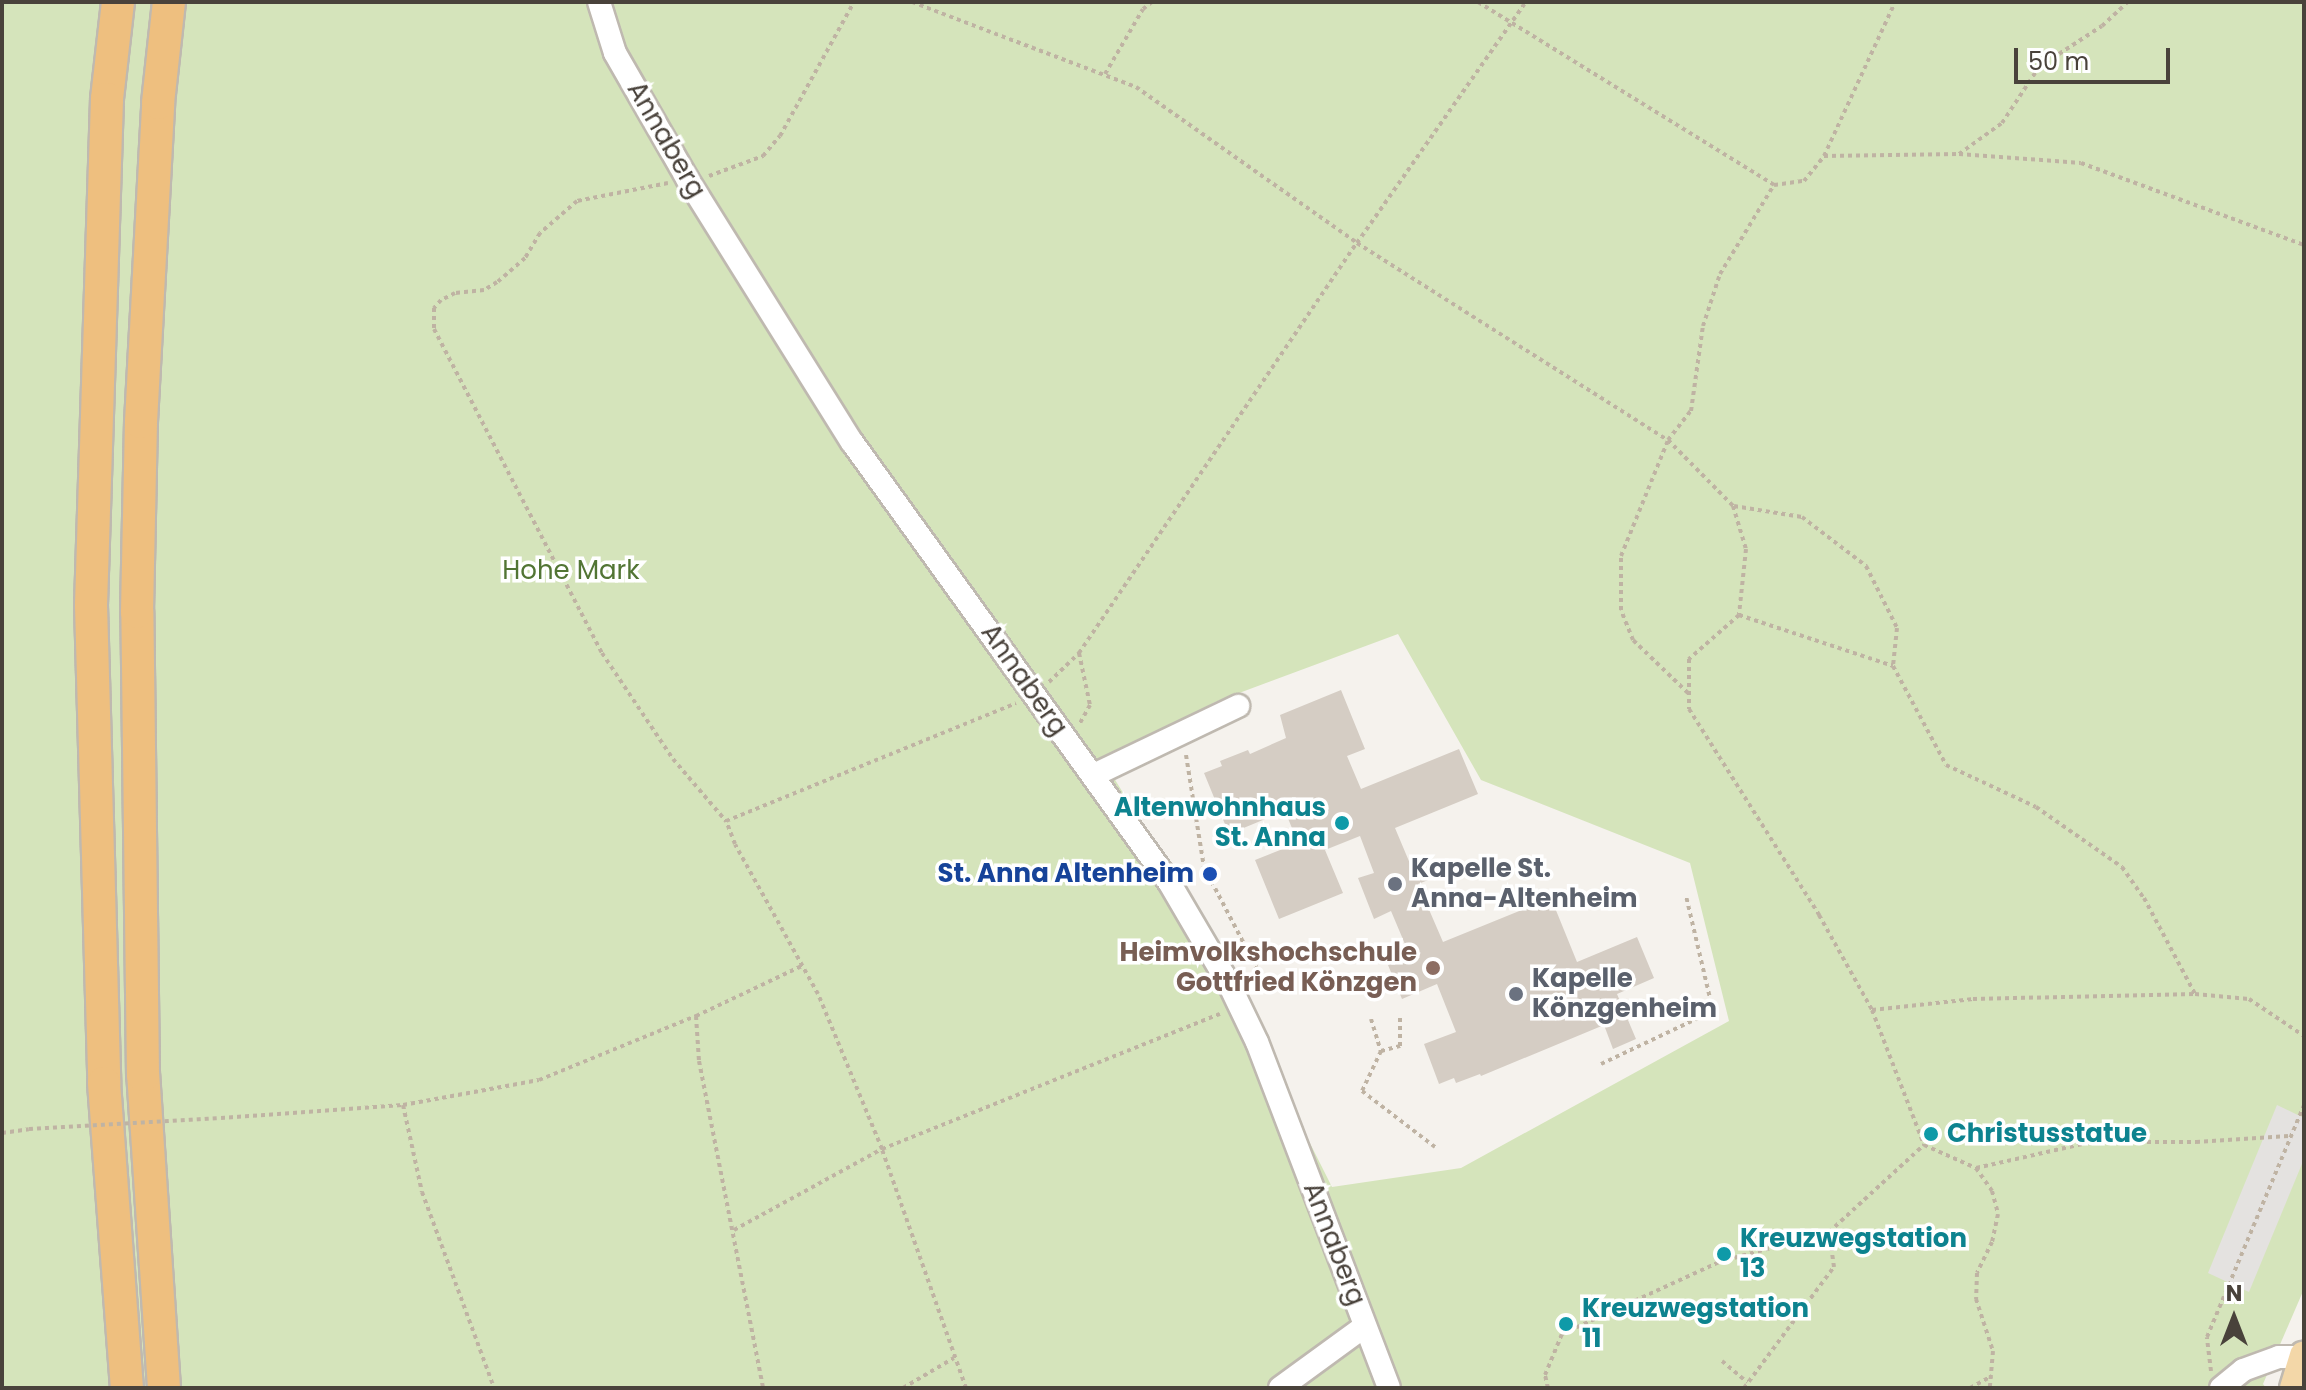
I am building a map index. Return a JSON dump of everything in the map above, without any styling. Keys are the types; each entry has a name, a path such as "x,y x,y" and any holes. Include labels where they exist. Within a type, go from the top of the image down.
{"highway":[{"path":"118,2 107,99 91,605 104,1083 127,1388"},
{"path":"164,1388 143,1075 137,612 141,422 158,103 169,2"}],"main road":[{"path":"2294,1388 2304,1357"}],"street":[{"name":"Annaberg","path":"599,2 615,53 688,180 852,442 1169,882 1230,986 1257,1042 1389,1388"},
{"path":"1094,775 1238,706"},
{"path":"1280,1388 1365,1326"},
{"path":"2216,1382 2279,1357 2304,1357"}],"path":[{"path":"854,2 780,136 763,156 719,174 577,201 540,233 525,258 497,282 484,290 455,293 441,300 434,308 434,329 602,653 673,759 726,821 735,844 804,965 882,1149 966,1388"},
{"path":"912,2 1136,87 1357,243 1668,440 1733,506 1746,549 1739,615 1689,659 1689,709 1819,915 1872,1010 1924,1145 1976,1168 1992,1191 1998,1214 1992,1242 1977,1273 1976,1299 1993,1351 1990,1388"},
{"path":"1105,74 1143,9 1152,2"},
{"path":"1478,2 1774,185 1804,181 1824,156 1895,2"},
{"path":"726,821 1036,695 1079,653 1357,243 1526,2"},
{"path":"1959,154 2002,123 2039,67 2102,26 2128,2"},
{"path":"1824,156 1959,154 2081,163 2304,245"},
{"path":"1689,694 1633,640 1621,610 1621,556 1668,440 1691,411 1703,326 1720,274 1774,185"},
{"path":"1733,506 1802,517 1866,566 1897,628 1893,666 1946,765 2036,807 2122,867 2144,898 2195,994"},
{"path":"1739,615 1893,666"},
{"path":"1069,744 1090,705 1079,653"},
{"path":"1182,733 1204,867 1257,969"},
{"path":"1601,1064 1713,1011 1686,896"},
{"path":"2,1133 403,1105 539,1080 696,1016 804,965"},
{"path":"734,1230 882,1149 1219,1016 1230,986"},
{"path":"1872,1010 1973,999 2195,994 2249,999 2304,1036"},
{"path":"696,1016 699,1061 763,1388"},
{"path":"1381,1051 1400,1046 1400,1017"},
{"path":"1371,1019 1381,1051 1362,1091 1435,1147"},
{"path":"403,1105 422,1192 494,1388"},
{"path":"2216,1382 2207,1337 2304,1105"},
{"path":"1976,1168 2091,1142 2196,1142 2289,1136"},
{"path":"1548,1388 1545,1375 1562,1334 1719,1262 1829,1232 1924,1145"},
{"path":"1744,1388 1834,1267 1829,1232"},
{"path":"903,1388 954,1358"},
{"path":"1722,1361 1747,1382"},
{"path":"1970,1388 1992,1376"}],"green space":[{"name":"Hohe Mark","path":"2,2 2304,2 2304,1289 2263,1384 2266,1388 2,1388","holes":["1398,634 1481,780 1690,863 1729,1021 1461,1168 1332,1187 1183,891 1106,765 1215,702"]}],"shaded area":[{"path":"2277,1105 2304,1118 2304,1159 2249,1292 2208,1273"}],"building":[{"path":"1341,690 1365,749 1347,756 1361,789 1459,749 1478,794 1395,828 1411,866 1424,861 1433,862 1436,871 1431,879 1418,884 1443,942 1551,898 1577,962 1637,937 1654,978 1617,994 1636,1039 1613,1049 1604,1025 1481,1076 1456,1083 1454,1078 1439,1084 1424,1044 1456,1032 1437,984 1402,999 1388,965 1410,956 1391,911 1374,919 1358,878 1374,873 1360,836 1325,850 1343,893 1279,919 1255,860 1298,843 1285,811 1229,834 1204,773 1222,766 1220,761 1248,750 1250,754 1286,738 1280,715"}],"place":[{"name":"Altenwohnhaus St. Anna","path":"1342,823"},
{"name":"St. Anna Altenheim","path":"1210,874"},
{"name":"Kapelle St. Anna-Altenheim","path":"1395,884"},
{"name":"Heimvolkshochschule Gottfried Könzgen","path":"1433,968"},
{"name":"Kapelle Könzgenheim","path":"1516,994"},
{"name":"Christusstatue","path":"1931,1134"},
{"name":"Kreuzwegstation 13","path":"1724,1254"},
{"name":"Kreuzwegstation 11","path":"1566,1324"}]}
